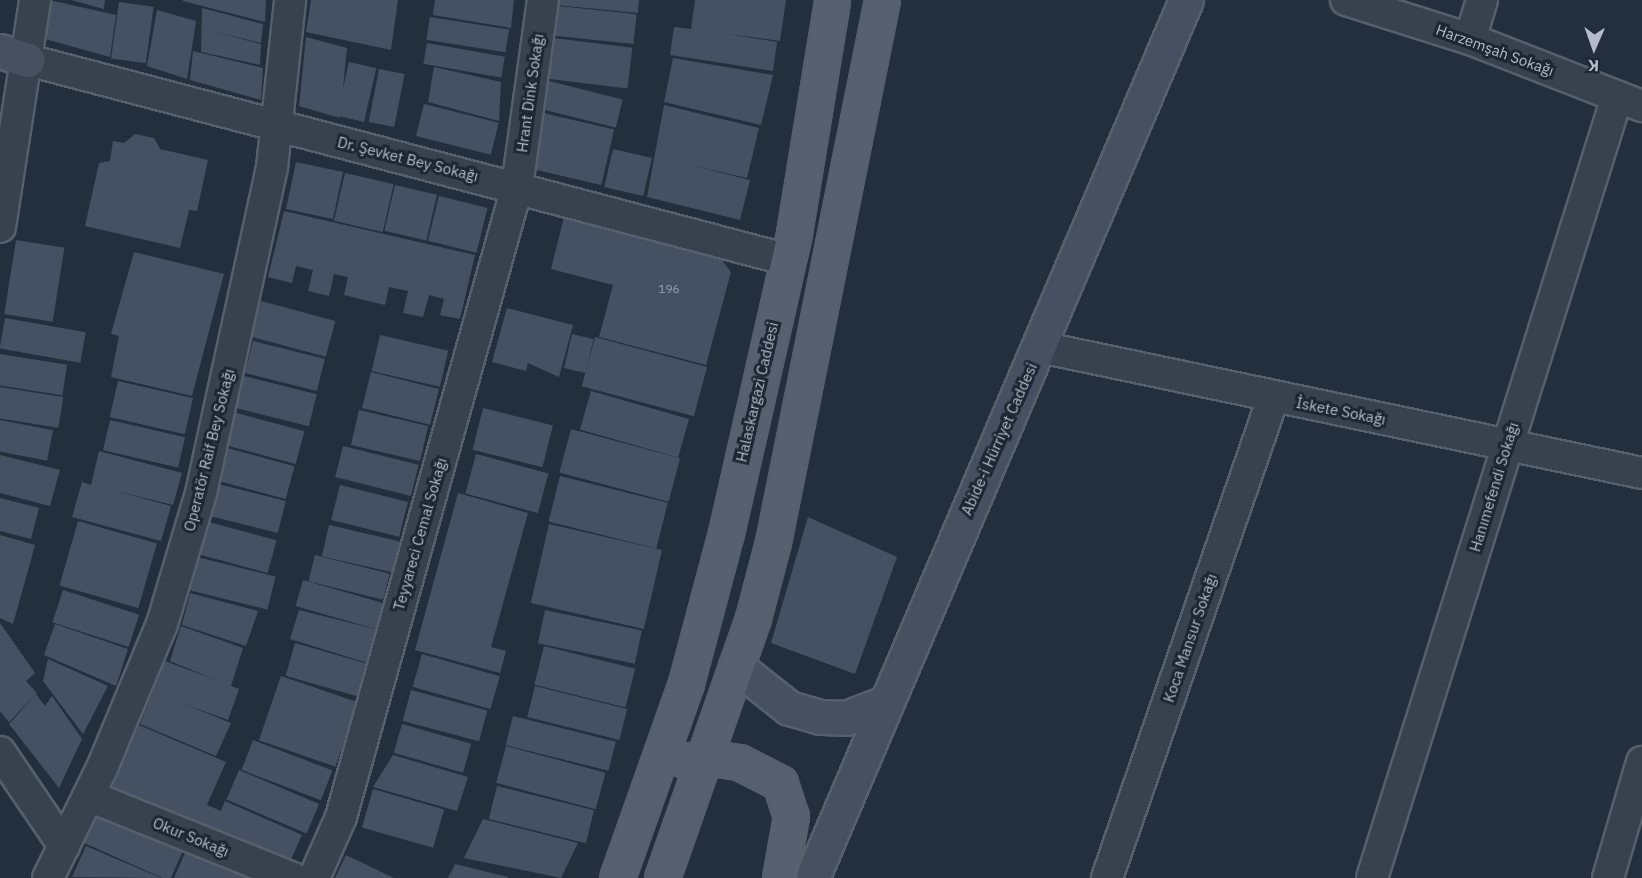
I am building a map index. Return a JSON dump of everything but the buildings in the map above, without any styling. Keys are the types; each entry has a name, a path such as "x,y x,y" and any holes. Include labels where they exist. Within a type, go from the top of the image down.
{"main road":[{"name":"Halaskargazi Caddesi","path":"617,878 656,778 726,533 789,260 832,0"},
{"path":"662,878 706,757 773,542 882,0"},
{"name":"Abide-i Hürriyet Caddesi","path":"812,878 883,704 1040,346 1186,0"},
{"path":"726,533 730,586 723,636 736,666 789,708 821,717 846,718 883,704"},
{"path":"656,778 669,767 706,757 747,765 780,783 791,816 780,878"}],"street":[{"path":"0,227 11,103 9,56 35,0"},
{"name":"Operatör Raif Bey Sokağı","path":"48,878 88,796 162,624 201,493 276,125 290,0"},
{"name":"Hrant Dink Sokağı","path":"517,187 543,0"},
{"name":"Harzemşah Sokağı","path":"1346,0 1470,39 1629,101"},
{"path":"1470,39 1482,0"},
{"name":"Dr. Şevket Bey Sokağı","path":"9,56 517,187 789,260"},
{"name":"Hanımefendi Sokağı","path":"1372,878 1508,444 1629,101"},
{"name":"Teyyareci Cemal Sokağı","path":"314,878 341,817 517,187"},
{"name":"İskete Sokağı","path":"1040,346 1273,398 1642,473"},
{"name":"Koca Mansur Sokağı","path":"1107,878 1273,398"},
{"path":"0,752 64,846"},
{"path":"1608,878 1642,762"},
{"name":"Okur Sokağı","path":"88,796 293,878"}]}
